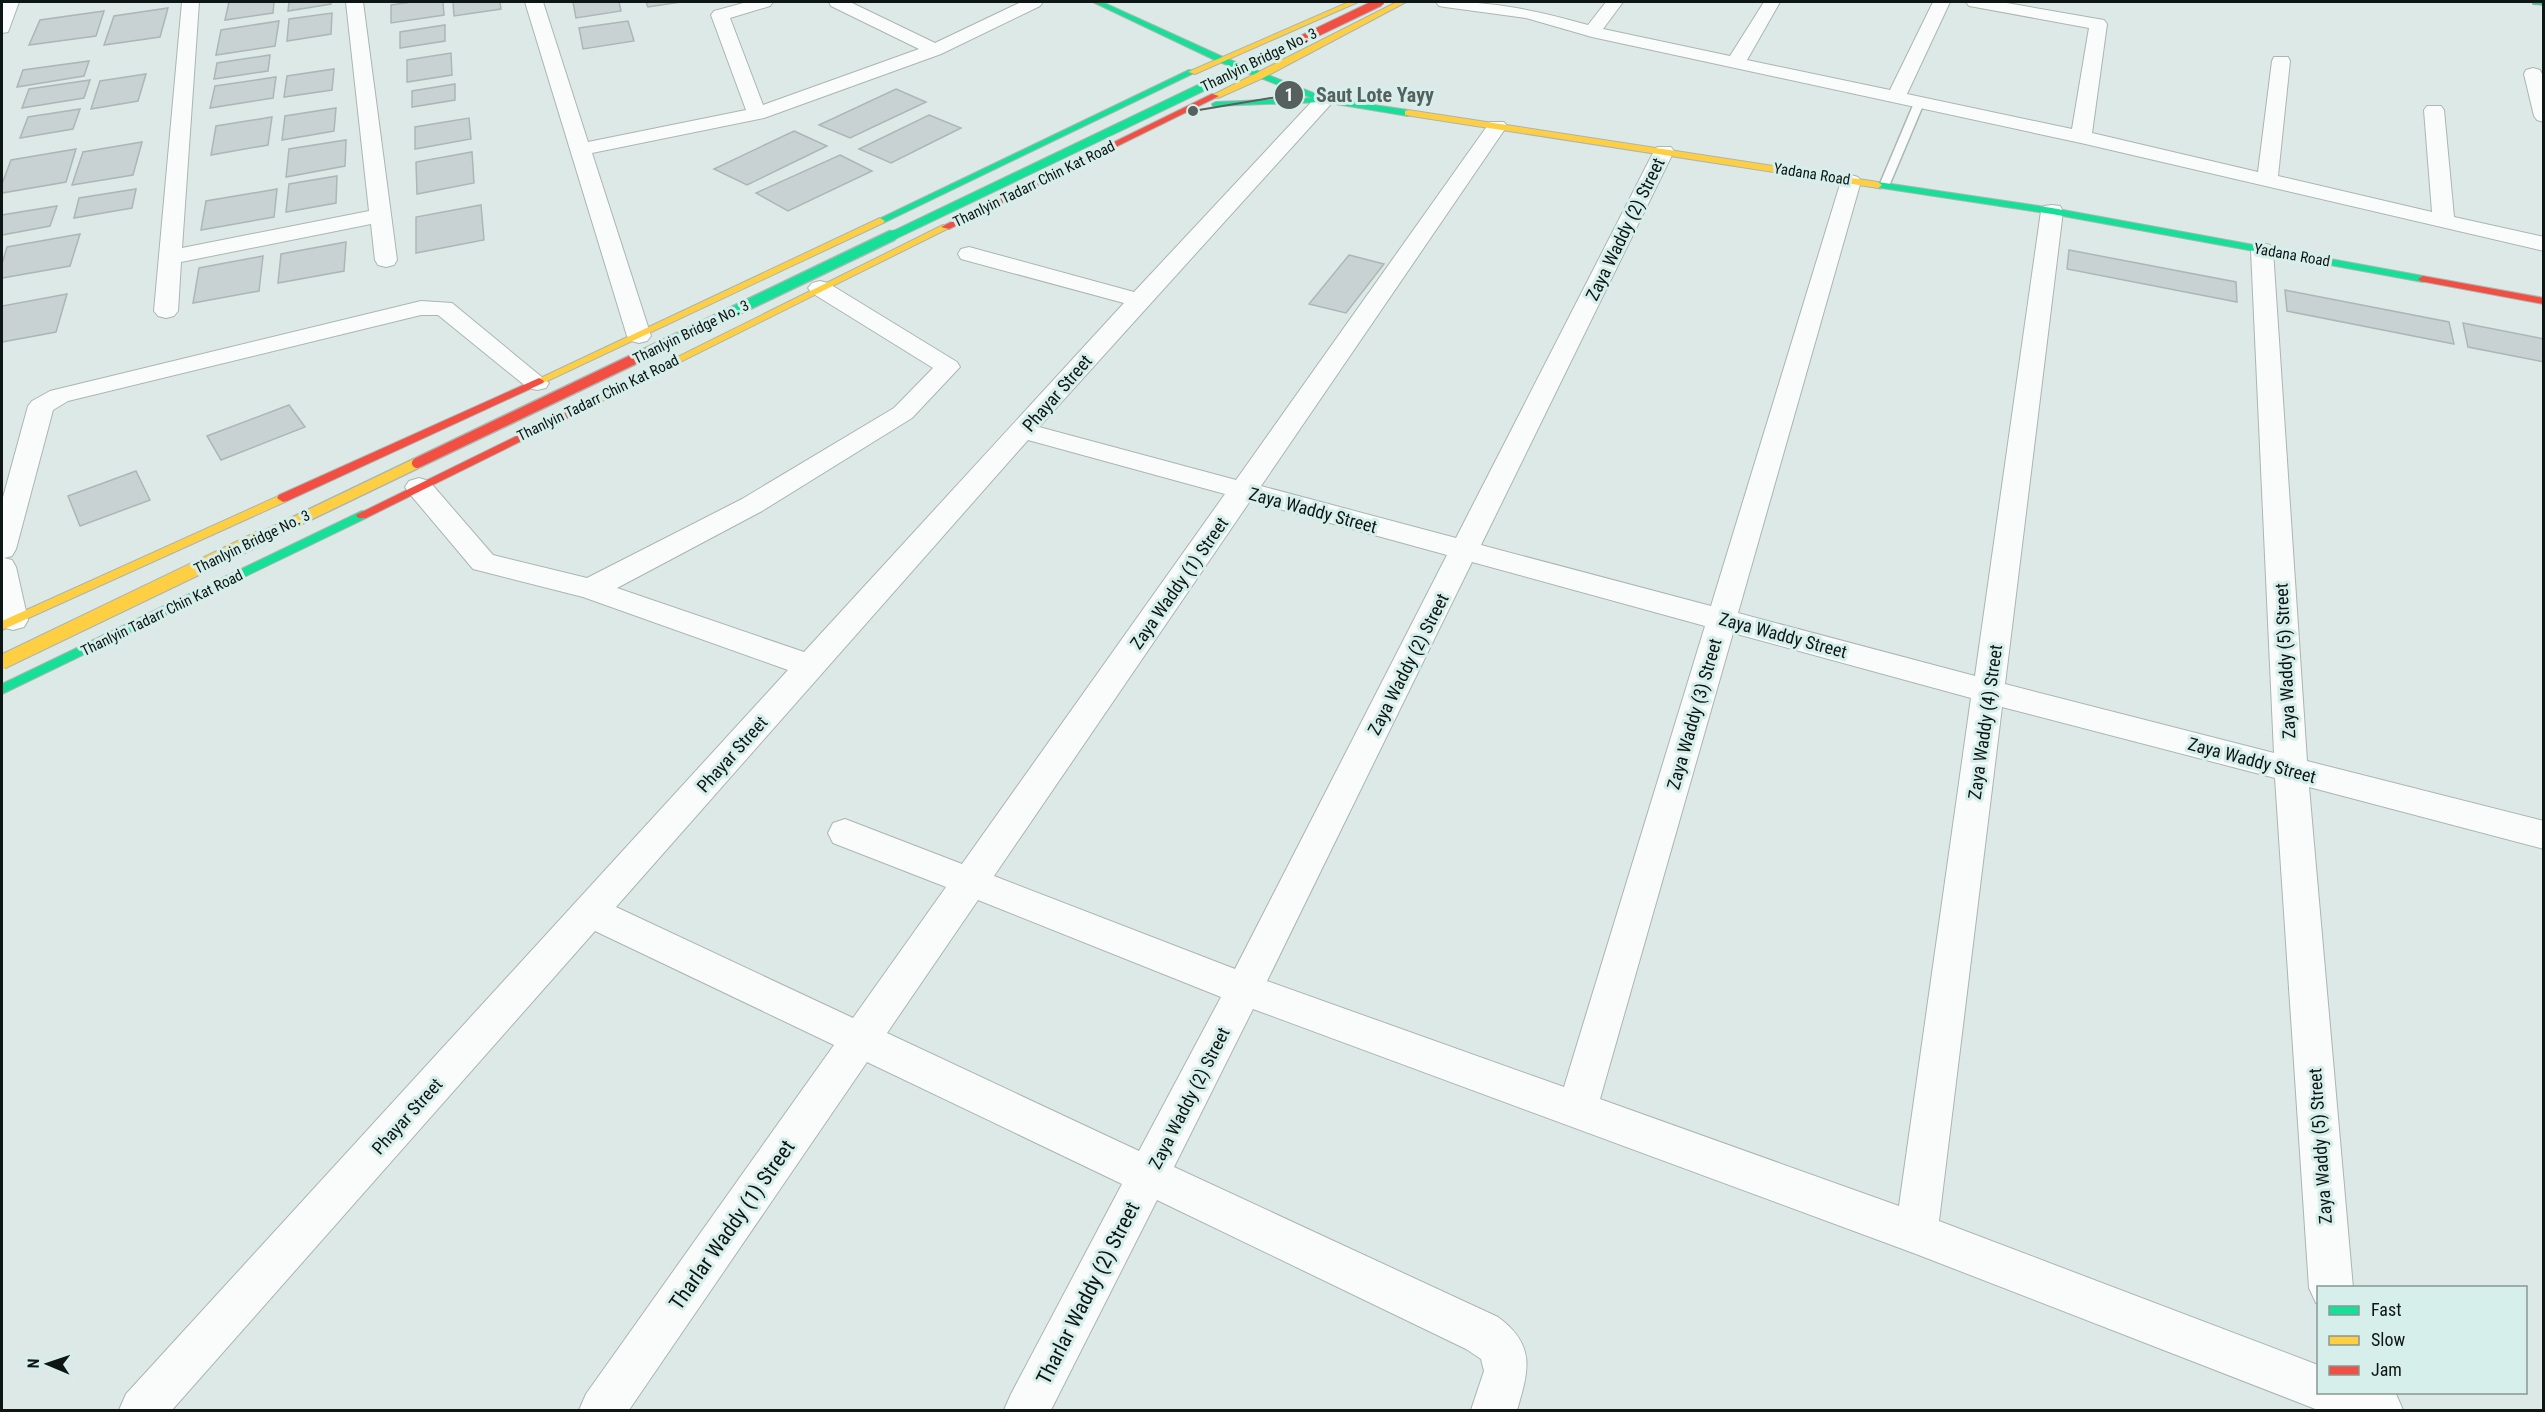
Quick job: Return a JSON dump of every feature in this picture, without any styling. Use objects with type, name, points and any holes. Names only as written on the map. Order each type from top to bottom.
[{"type":"main road","name":"Yadana Road","points":[[1097,2],[1260,76],[1323,100],[2052,211],[2544,301]]},
{"type":"main road","name":"Thanlyin Tadarr Chin Kat Road","points":[[7,623],[639,336],[1221,59],[1354,2]]},
{"type":"main road","name":"Thanlyin Bridge No. 3","points":[[2,662],[1380,2]]},
{"type":"main road","name":"Thanlyin Tadarr Chin Kat Road","points":[[2,689],[419,487],[1188,108],[1260,76],[1402,2]]},
{"type":"main road","points":[[1188,108],[1230,101],[1323,100]]},
{"type":"main road","points":[[856,231],[895,252]]},
{"type":"street","points":[[2,28],[10,2]]},
{"type":"street","points":[[166,311],[190,2]]},
{"type":"street","points":[[355,2],[386,260]]},
{"type":"street","points":[[534,2],[639,336]]},
{"type":"street","points":[[757,114],[720,15],[764,2]]},
{"type":"street","points":[[837,2],[935,50]]},
{"type":"street","points":[[582,149],[757,114],[935,50],[1034,2]]},
{"type":"street","points":[[1445,2],[1528,13],[1592,32],[2081,137],[2544,244]]},
{"type":"street","points":[[1592,32],[1615,2]]},
{"type":"street","points":[[1735,64],[1772,2]]},
{"type":"street","points":[[1896,98],[1942,2]]},
{"type":"street","points":[[1975,2],[2098,24],[2081,137]]},
{"type":"street","points":[[2267,179],[2281,61]]},
{"type":"street","points":[[2533,74],[2544,116]]},
{"type":"street","name":"Phayar Street","points":[[142,1410],[1139,300],[1323,100]]},
{"type":"street","points":[[2434,110],[2443,220]]},
{"type":"street","name":"Zaya Waddy (1) Street","points":[[861,1039],[1497,126]]},
{"type":"street","name":"Zaya Waddy (2) Street","points":[[1149,1176],[1664,151]]},
{"type":"street","name":"Zaya Waddy (3) Street","points":[[1577,1110],[1851,181]]},
{"type":"street","name":"Zaya Waddy (4) Street","points":[[1916,1233],[1990,692],[2052,211]]},
{"type":"street","points":[[170,257],[381,214]]},
{"type":"street","name":"Zaya Waddy (5) Street","points":[[2262,249],[2291,770],[2331,1286]]},
{"type":"street","points":[[969,254],[1139,300]]},
{"type":"street","points":[[590,589],[752,505],[903,413],[948,367],[820,288]]},
{"type":"street","points":[[2,549],[41,406],[59,396],[421,308],[444,308],[537,383]]},
{"type":"street","name":"Zaya Waddy Street","points":[[1023,431],[1242,492],[1990,692],[2544,836]]},
{"type":"street","points":[[419,487],[483,562],[590,589],[810,666]]},
{"type":"street","points":[[2,567],[7,623]]},
{"type":"street","points":[[845,833],[1244,989],[1916,1233],[2317,1386]]},
{"type":"street","points":[[590,912],[1482,1333],[1500,1347],[1500,1391]]},
{"type":"street","name":"Tharlar Waddy (1) Street","points":[[602,1410],[861,1039]]},
{"type":"street","name":"Tharlar Waddy (2) Street","points":[[1027,1410],[1149,1176]]},
{"type":"street","points":[[2338,1394],[2380,1410]]},
{"type":"lane","points":[[1884,186],[1919,103]]},
{"type":"lane","points":[[208,532],[245,572]]},
{"type":"building","points":[[229,2],[274,2],[273,13],[225,20]]},
{"type":"building","points":[[289,2],[331,2],[331,4],[288,11]]},
{"type":"building","points":[[443,2],[444,15],[391,23],[391,5]]},
{"type":"building","points":[[453,2],[500,2],[501,9],[454,16]]},
{"type":"building","points":[[573,2],[619,2],[621,11],[576,18]]},
{"type":"building","points":[[646,2],[681,2],[648,7]]},
{"type":"building","points":[[168,8],[160,37],[104,45],[114,16]]},
{"type":"building","points":[[104,11],[96,36],[29,45],[40,20]]},
{"type":"building","points":[[332,13],[331,34],[287,41],[289,19]]},
{"type":"building","points":[[279,21],[275,46],[216,55],[221,30]]},
{"type":"building","points":[[628,21],[634,41],[583,49],[579,28]]},
{"type":"building","points":[[445,25],[445,41],[400,48],[400,32]]},
{"type":"building","points":[[451,53],[452,75],[407,82],[407,60]]},
{"type":"building","points":[[270,55],[268,71],[214,79],[217,63]]},
{"type":"building","points":[[89,61],[84,76],[17,87],[23,70]]},
{"type":"building","points":[[334,69],[332,90],[284,97],[287,76]]},
{"type":"building","points":[[146,74],[138,101],[91,109],[100,81]]},
{"type":"building","points":[[276,77],[273,98],[210,108],[215,86]]},
{"type":"building","points":[[90,80],[84,98],[22,108],[29,89]]},
{"type":"building","points":[[455,84],[455,100],[412,107],[412,91]]},
{"type":"building","points":[[896,89],[926,102],[850,138],[819,125]]},
{"type":"building","points":[[336,108],[334,131],[282,140],[285,116]]},
{"type":"building","points":[[80,109],[73,129],[20,138],[28,117]]},
{"type":"building","points":[[929,115],[961,128],[891,163],[859,149]]},
{"type":"building","points":[[272,117],[268,145],[211,155],[216,126]]},
{"type":"building","points":[[469,118],[471,139],[415,149],[415,127]]},
{"type":"building","points":[[794,131],[827,146],[747,185],[714,169]]},
{"type":"building","points":[[346,140],[345,166],[286,177],[289,149]]},
{"type":"building","points":[[142,142],[133,175],[72,185],[83,152]]},
{"type":"building","points":[[76,149],[66,182],[2,193],[2,184],[11,160]]},
{"type":"building","points":[[472,152],[474,183],[417,194],[416,162]]},
{"type":"building","points":[[840,155],[872,171],[788,211],[756,193]]},
{"type":"building","points":[[337,176],[336,203],[286,212],[289,184]]},
{"type":"building","points":[[136,189],[132,208],[74,218],[79,198]]},
{"type":"building","points":[[277,189],[274,217],[201,230],[206,201]]},
{"type":"building","points":[[481,205],[484,240],[416,253],[416,217]]},
{"type":"building","points":[[57,206],[50,226],[2,235],[2,215]]},
{"type":"building","points":[[80,234],[70,266],[2,278],[2,264],[7,247]]},
{"type":"building","points":[[346,242],[344,271],[278,283],[281,254]]},
{"type":"building","points":[[2069,250],[2236,282],[2237,302],[2067,269]]},
{"type":"building","points":[[1349,255],[1384,264],[1346,313],[1309,304]]},
{"type":"building","points":[[263,256],[259,291],[193,303],[199,268]]},
{"type":"building","points":[[2285,290],[2449,322],[2454,344],[2287,311]]},
{"type":"building","points":[[67,294],[56,332],[2,342],[2,306]]},
{"type":"building","points":[[2463,323],[2544,339],[2544,362],[2468,347]]},
{"type":"building","points":[[289,405],[305,427],[221,460],[207,436]]},
{"type":"building","points":[[136,471],[150,500],[80,526],[68,496]]},
{"type":"traffic: fast","points":[[1097,2],[1220,59],[1324,100],[1408,113]]},
{"type":"traffic: fast","points":[[2536,2],[2544,3]]},
{"type":"traffic: fast","points":[[880,221],[1192,72]]},
{"type":"traffic: fast","points":[[670,342],[1209,84]]},
{"type":"traffic: fast","points":[[1216,104],[1324,100]]},
{"type":"traffic: fast","points":[[1878,185],[2052,211],[2423,279]]},
{"type":"traffic: fast","points":[[2,689],[362,515]]},
{"type":"traffic: slow","points":[[1192,72],[1354,2]]},
{"type":"traffic: slow","points":[[1215,96],[1260,76],[1402,2]]},
{"type":"traffic: slow","points":[[1408,113],[1878,185]]},
{"type":"traffic: slow","points":[[539,381],[880,221]]},
{"type":"traffic: slow","points":[[592,402],[946,227]]},
{"type":"traffic: slow","points":[[2,662],[417,463]]},
{"type":"traffic: slow","points":[[2,626],[283,498]]},
{"type":"traffic: jam","points":[[1209,84],[1380,2]]},
{"type":"traffic: jam","points":[[946,227],[1215,96]]},
{"type":"traffic: jam","points":[[2423,279],[2544,301]]},
{"type":"traffic: jam","points":[[417,463],[670,342]]},
{"type":"traffic: jam","points":[[283,498],[539,381]]},
{"type":"traffic: jam","points":[[362,515],[592,402]]},
{"type":"place","name":"Saut Lote Yayy","points":[[1193,111]]}]
